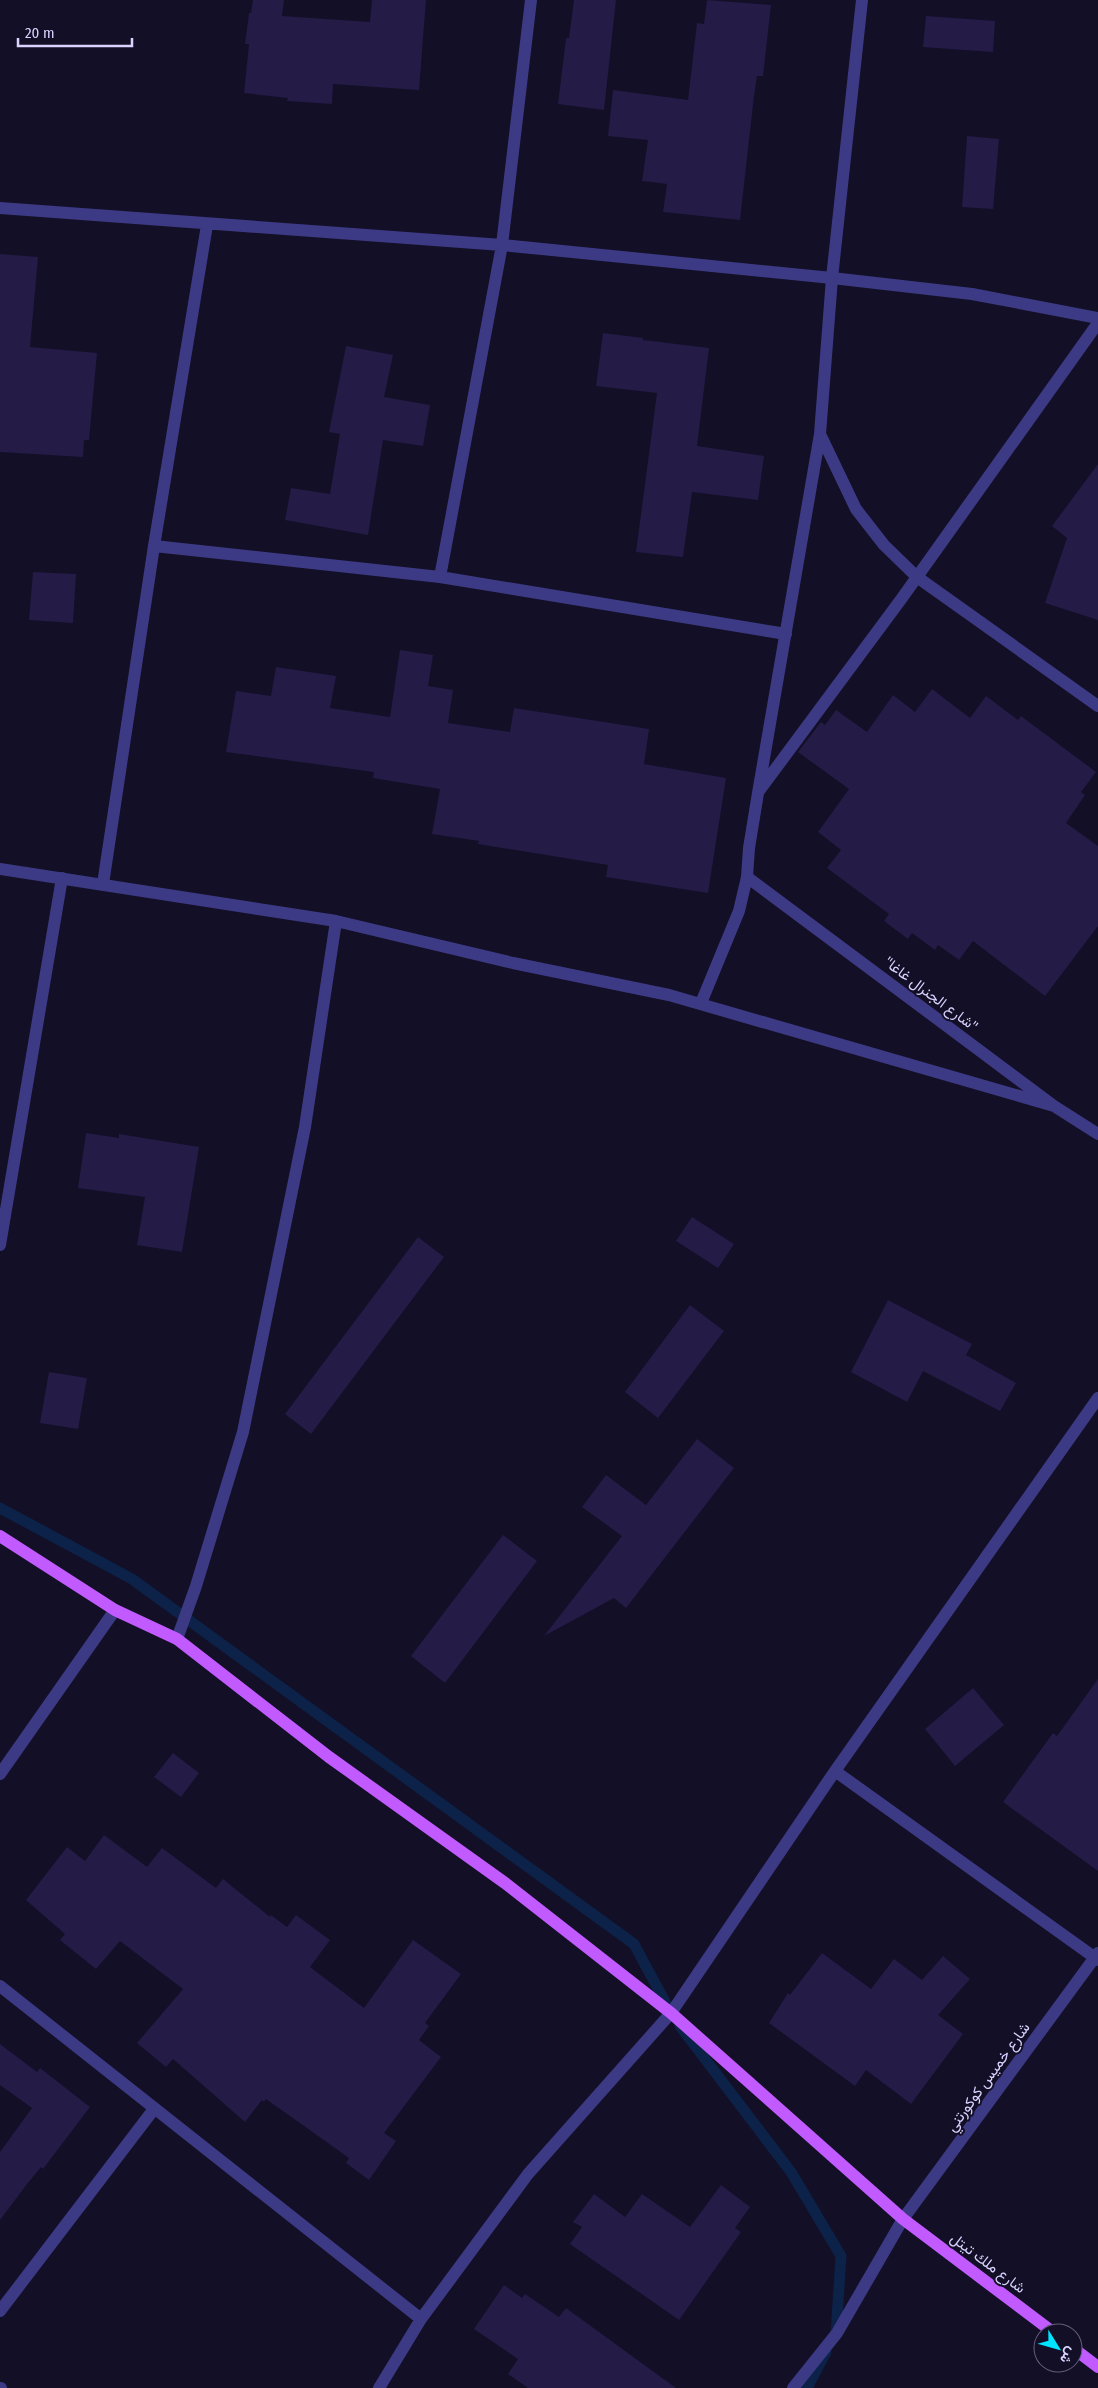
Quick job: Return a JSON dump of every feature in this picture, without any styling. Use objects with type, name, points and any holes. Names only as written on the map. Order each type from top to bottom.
[{"type":"main road","name":"شارع ملك تيتل","points":[[0,1536],[114,1610],[177,1640],[329,1757],[505,1883],[671,2013],[903,2219],[1041,2323]]},
{"type":"main road","points":[[1083,2355],[1098,2366]]},
{"type":"street","points":[[440,577],[502,245],[531,0]]},
{"type":"street","points":[[701,1003],[739,911],[747,877],[749,848],[758,793],[820,434],[832,278],[862,0]]},
{"type":"street","points":[[0,208],[502,245],[832,278],[972,294],[1098,318]]},
{"type":"street","points":[[104,884],[154,546],[207,224]]},
{"type":"street","points":[[758,793],[917,577],[1098,323]]},
{"type":"street","points":[[820,434],[856,509],[884,545],[917,577],[1098,706]]},
{"type":"street","points":[[154,546],[440,577],[786,634]]},
{"type":"street","points":[[0,869],[336,921],[513,963],[669,994],[1054,1106]]},
{"type":"street","name":"\"شارع الجنرال غاغا\"","points":[[747,877],[1054,1106],[1098,1134]]},
{"type":"street","points":[[0,1244],[62,878]]},
{"type":"street","points":[[177,1640],[196,1586],[243,1432],[305,1127],[336,921]]},
{"type":"street","points":[[379,2388],[421,2319],[528,2174],[671,2013],[835,1771],[1098,1398]]},
{"type":"street","points":[[0,1774],[114,1610]]},
{"type":"street","points":[[835,1771],[1097,1957]]},
{"type":"street","name":"شارع خميس كوكورتني","points":[[792,2388],[837,2333],[903,2219],[1097,1957]]},
{"type":"street","points":[[0,1986],[421,2319]]},
{"type":"street","points":[[0,2311],[154,2109]]},
{"type":"building","points":[[253,0],[284,0],[282,16],[370,22],[372,0],[426,0],[419,90],[333,84],[332,104],[287,101],[288,98],[244,93],[249,44],[245,44],[249,13],[251,13]]},
{"type":"building","points":[[574,0],[616,0],[604,110],[558,104],[566,38],[569,38]]},
{"type":"building","points":[[707,0],[771,5],[763,76],[757,76],[754,96],[740,220],[663,212],[667,184],[642,181],[648,140],[608,136],[613,90],[688,100],[697,23],[704,24]]},
{"type":"building","points":[[926,16],[995,21],[993,52],[923,47]]},
{"type":"building","points":[[967,136],[999,139],[993,209],[962,207]]},
{"type":"building","points":[[0,254],[38,257],[30,347],[97,353],[89,440],[84,440],[83,457],[0,452]]},
{"type":"building","points":[[603,333],[709,348],[697,446],[764,456],[758,500],[692,492],[683,557],[636,552],[657,393],[596,386]]},
{"type":"building","points":[[346,346],[393,355],[384,397],[430,405],[423,446],[383,440],[368,535],[285,520],[291,488],[330,494],[340,434],[329,432]]},
{"type":"building","points":[[1098,464],[1098,620],[1045,603],[1067,538],[1052,526]]},
{"type":"building","points":[[33,572],[76,574],[73,623],[29,620]]},
{"type":"building","points":[[400,650],[433,655],[428,686],[453,690],[448,723],[510,732],[514,708],[649,729],[644,764],[726,778],[708,893],[606,877],[608,865],[478,844],[479,841],[432,834],[440,789],[373,778],[374,772],[226,752],[236,691],[271,696],[276,667],[336,676],[330,708],[390,717]]},
{"type":"building","points":[[932,689],[970,718],[986,696],[1018,720],[1021,716],[1096,772],[1081,792],[1085,795],[1066,823],[1098,846],[1098,926],[1045,996],[973,941],[959,960],[938,945],[935,950],[912,933],[908,939],[884,921],[889,914],[827,868],[841,850],[818,832],[849,789],[798,752],[821,722],[825,725],[836,710],[867,732],[893,695],[915,712]]},
{"type":"building","points":[[86,1133],[119,1138],[119,1134],[199,1147],[182,1252],[137,1245],[145,1197],[78,1188]]},
{"type":"building","points":[[692,1217],[734,1244],[718,1268],[676,1241]]},
{"type":"building","points":[[418,1237],[444,1257],[311,1434],[285,1414]]},
{"type":"building","points":[[888,1300],[972,1344],[966,1355],[1016,1383],[1000,1411],[923,1371],[907,1402],[851,1372]]},
{"type":"building","points":[[690,1305],[724,1331],[658,1418],[625,1392]]},
{"type":"building","points":[[49,1372],[87,1378],[78,1429],[40,1423]]},
{"type":"building","points":[[697,1439],[734,1468],[626,1608],[614,1598],[544,1636],[622,1536],[582,1507],[606,1475],[646,1505]]},
{"type":"building","points":[[503,1535],[537,1561],[445,1683],[411,1656]]},
{"type":"building","points":[[1098,1679],[1098,1871],[1003,1802],[1053,1733],[1057,1736]]},
{"type":"building","points":[[973,1688],[1004,1725],[955,1766],[925,1729]]},
{"type":"building","points":[[173,1753],[199,1773],[181,1797],[154,1777]]},
{"type":"building","points":[[104,1835],[147,1867],[162,1848],[216,1888],[223,1879],[270,1917],[271,1915],[287,1927],[296,1915],[330,1940],[310,1967],[364,2008],[413,1940],[461,1974],[425,2023],[429,2026],[419,2040],[441,2057],[384,2133],[396,2141],[369,2180],[346,2163],[349,2158],[266,2099],[264,2102],[262,2100],[245,2122],[173,2059],[166,2067],[137,2043],[183,1989],[120,1941],[96,1969],[60,1940],[65,1934],[26,1900],[67,1847],[85,1861]]},
{"type":"building","points":[[822,1953],[871,1989],[894,1959],[922,1980],[943,1956],[970,1979],[938,2015],[963,2034],[911,2104],[866,2070],[855,2086],[769,2023],[788,1993],[790,1995]]},
{"type":"building","points":[[0,2044],[37,2072],[40,2068],[90,2107],[43,2169],[41,2167],[0,2220],[0,2152],[32,2108],[0,2085]]},
{"type":"building","points":[[721,2185],[750,2207],[735,2228],[741,2232],[679,2320],[570,2244],[582,2227],[573,2222],[594,2194],[625,2217],[642,2194],[690,2227]]},
{"type":"building","points":[[504,2285],[522,2298],[525,2294],[559,2317],[566,2308],[676,2388],[528,2388],[508,2374],[518,2359],[474,2329]]},
{"type":"waterway","points":[[0,1508],[132,1579],[634,1944],[671,2013]]},
{"type":"waterway","points":[[680,2026],[791,2172],[841,2256],[836,2334]]},
{"type":"waterway","points":[[807,2388],[826,2352]]}]
